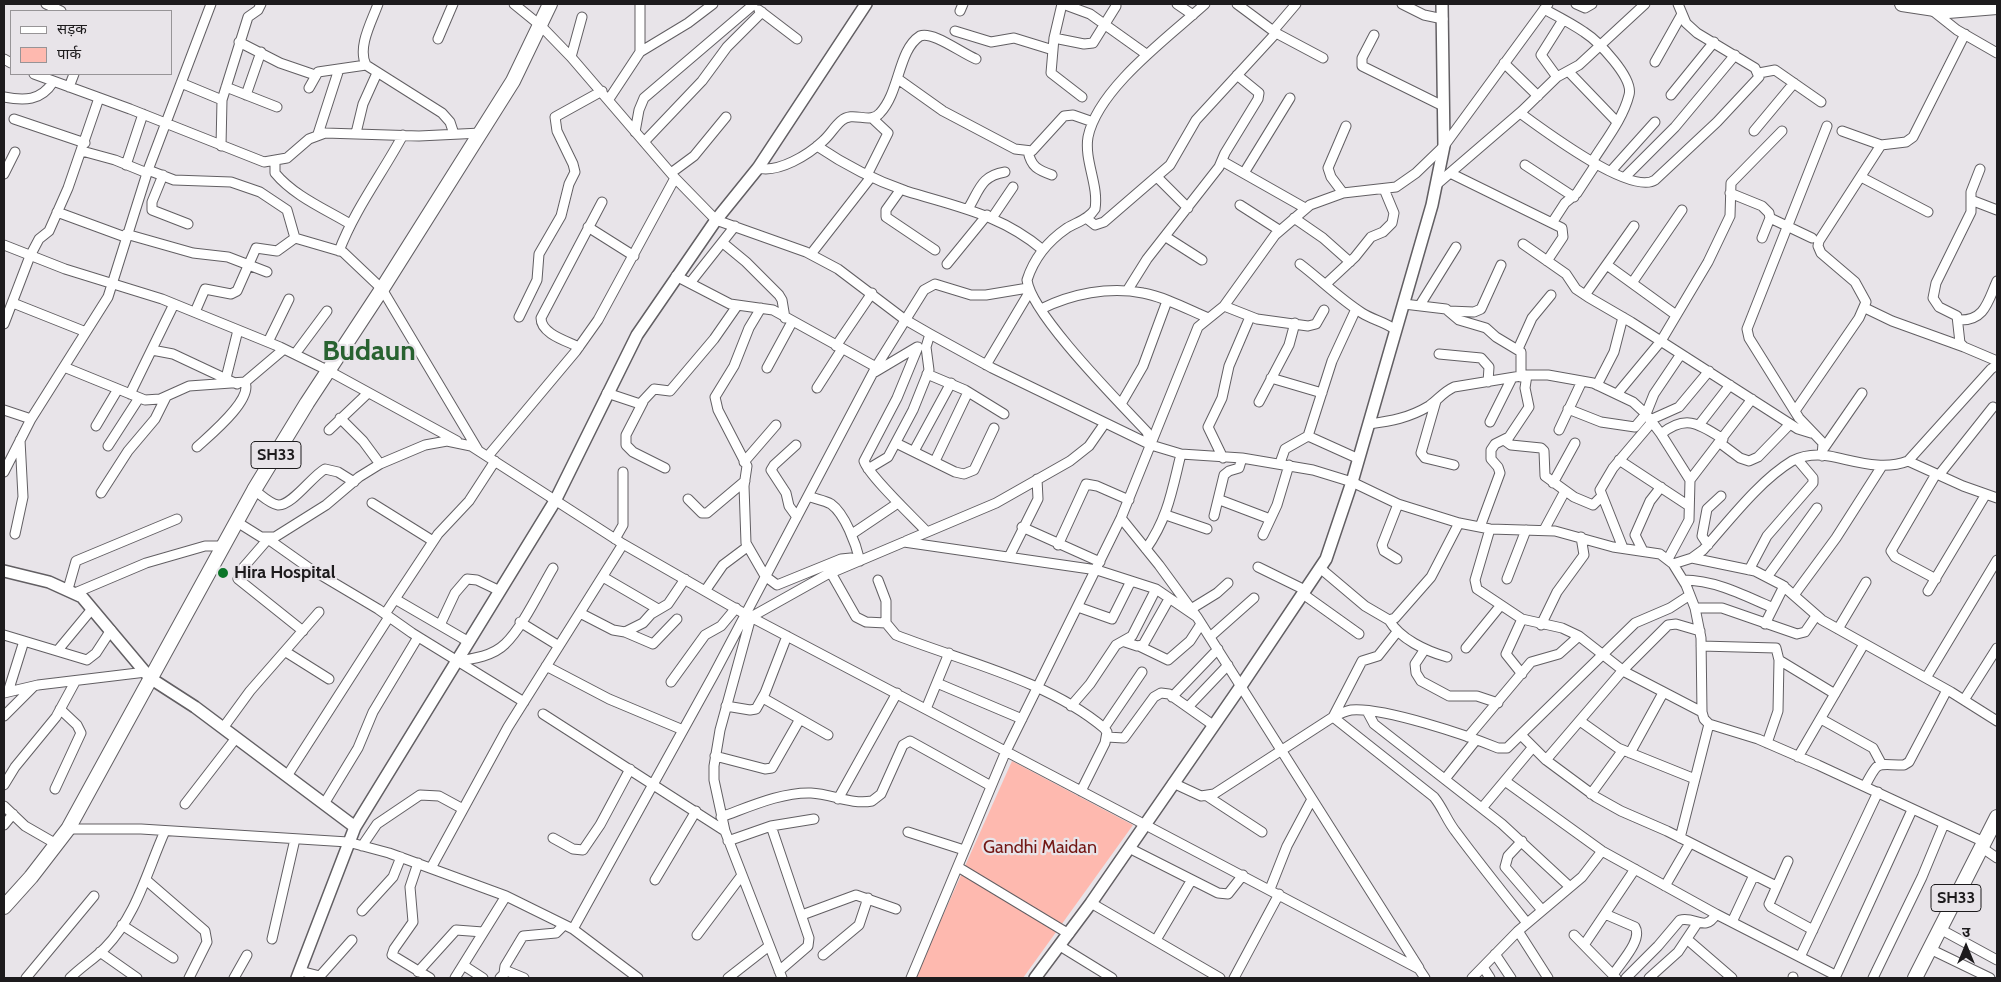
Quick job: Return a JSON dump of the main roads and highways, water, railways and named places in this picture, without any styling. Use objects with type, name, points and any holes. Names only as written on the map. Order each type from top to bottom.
[{"type":"main road","name":"SH33","points":[[4,907],[58,845],[68,829],[148,675],[224,546],[254,490],[307,403],[382,289],[513,81],[550,4]]},
{"type":"main road","points":[[1902,4],[1932,10],[1997,7]]},
{"type":"main road","name":"SH33","points":[[1915,978],[1997,817]]},
{"type":"place","name":"Hira Hospital","points":[[223,573]]},
{"type":"district","name":"Budaun","points":[[369,352]]},
{"type":"park label","name":"Gandhi Maidan","points":[[1040,848]]}]
